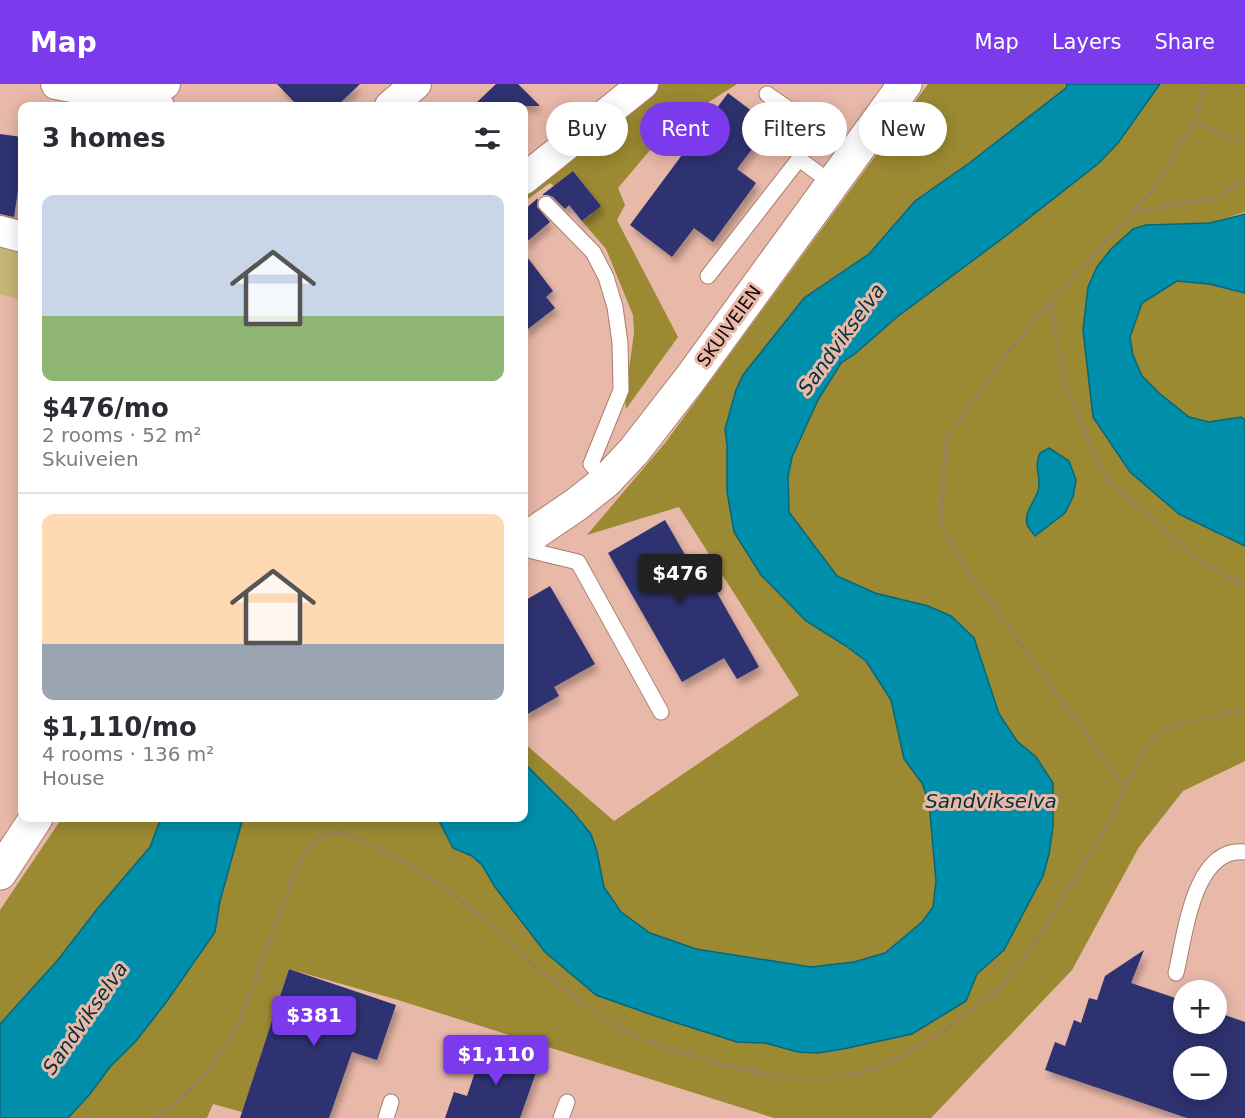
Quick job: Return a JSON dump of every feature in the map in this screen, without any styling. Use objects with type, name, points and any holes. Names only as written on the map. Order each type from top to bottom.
[{"type":"main road","name":"SKUIVEIEN","points":[[528,537],[568,511],[606,481],[634,451],[664,414],[906,84]]},
{"type":"main road","points":[[0,873],[33,822]]},
{"type":"street","points":[[56,84],[144,102]]},
{"type":"street","points":[[128,98],[165,84]]},
{"type":"street","points":[[395,102],[416,84]]},
{"type":"street","points":[[528,176],[643,84]]},
{"type":"street","points":[[0,231],[18,236]]},
{"type":"lane","points":[[708,276],[799,159],[806,128],[800,117],[767,94]]},
{"type":"lane","points":[[799,159],[833,184]]},
{"type":"lane","points":[[546,204],[593,252],[606,277],[615,307],[620,343],[621,390],[591,464],[606,481]]},
{"type":"lane","points":[[528,550],[578,562],[661,712]]},
{"type":"lane","points":[[1176,973],[1196,893],[1207,870],[1218,858],[1240,851],[1245,852]]},
{"type":"lane","points":[[386,1118],[391,1102]]},
{"type":"lane","points":[[561,1118],[567,1102]]},
{"type":"path","points":[[1125,788],[970,574],[940,525],[946,439],[1010,350],[1049,303],[1148,196],[1195,122],[1205,84]]},
{"type":"path","points":[[1195,122],[1245,144]]},
{"type":"path","points":[[1134,212],[1221,196],[1245,178]]},
{"type":"path","points":[[1049,303],[1067,391],[1106,479],[1200,561],[1245,585]]},
{"type":"path","points":[[157,1118],[190,1092],[209,1071],[238,1026],[294,873],[304,854],[314,842],[328,834],[347,834],[368,842],[425,875],[463,901],[489,922],[524,956],[604,1019],[627,1032],[657,1044],[717,1062],[788,1077],[818,1079],[864,1073],[903,1057],[984,1001],[1008,978],[1038,938],[1111,819],[1134,770],[1151,743],[1162,732],[1175,726],[1245,708]]},
{"type":"shaded area","points":[[652,84],[737,84],[709,102],[640,102],[640,156],[645,156],[618,188],[625,205],[617,220],[678,337],[626,409],[625,397],[634,333],[633,315],[606,249],[582,221],[592,214],[587,208],[596,200],[573,171],[554,186],[550,183],[528,199],[528,184],[563,156],[628,156],[628,103]]},
{"type":"shaded area","points":[[928,84],[1067,84],[1066,88],[968,164],[915,201],[869,254],[804,298],[725,429],[734,532],[761,575],[806,621],[866,661],[891,700],[904,759],[922,783],[929,803],[936,881],[933,907],[922,922],[885,953],[854,962],[811,967],[696,949],[650,933],[621,912],[604,887],[591,834],[573,812],[528,767],[528,746],[614,821],[799,695],[679,507],[587,535],[665,443],[875,156],[947,156],[947,102],[915,102]]},
{"type":"shaded area","points":[[1160,84],[1245,84],[1245,212],[1210,223],[1146,225],[1097,267],[1179,514],[1245,546],[1245,761],[1183,791],[1139,847],[1072,970],[931,1118],[774,1118],[398,1000],[289,969],[242,1112],[213,1104],[207,1118],[68,1118],[110,1067],[136,1041],[214,932],[220,901],[242,822],[440,822],[453,847],[472,856],[482,865],[495,887],[737,1042],[766,1043],[798,1052],[818,1053],[843,1049],[912,1034],[966,1001],[977,974],[1004,950],[1043,876],[1053,827],[1036,757],[1017,741],[999,714],[974,638],[951,616],[928,606],[875,593],[837,576],[789,512],[788,477],[792,457],[818,400],[841,363],[1118,143]]},
{"type":"shaded area","points":[[0,239],[18,249],[18,299],[0,294]]},
{"type":"shaded area","points":[[1177,281],[1209,284],[1245,293],[1245,420],[1241,417],[1209,422],[1189,417],[1142,376],[1133,355],[1130,337],[1142,303]]},
{"type":"shaded area","points":[[59,822],[159,822],[150,847],[57,961],[0,1024],[0,910]]},
{"type":"water","name":"Sandvikselva","points":[[1067,84],[1160,84],[1118,143],[1099,163],[897,317],[841,363],[818,400],[792,457],[788,477],[789,512],[837,576],[875,593],[928,606],[951,616],[974,638],[999,714],[1017,741],[1036,757],[1053,783],[1053,827],[1043,876],[1004,950],[977,974],[966,1001],[912,1034],[818,1053],[798,1052],[765,1043],[737,1042],[596,995],[545,952],[495,887],[482,865],[472,856],[453,848],[440,822],[528,822],[528,767],[573,812],[591,834],[604,887],[621,912],[650,933],[696,949],[811,967],[854,962],[885,953],[922,922],[933,907],[936,881],[929,803],[922,783],[904,759],[891,700],[866,661],[806,621],[761,575],[734,532],[727,492],[725,429],[736,390],[743,375],[804,298],[869,254],[915,201],[968,164],[1066,88]]},
{"type":"water","points":[[1245,214],[1245,293],[1209,284],[1177,281],[1142,303],[1130,337],[1133,355],[1142,376],[1189,417],[1209,422],[1241,417],[1245,420],[1245,546],[1179,514],[1130,472],[1093,417],[1083,330],[1088,287],[1097,267],[1111,249],[1133,229],[1146,225],[1210,223]]},
{"type":"water","points":[[1049,448],[1069,461],[1076,480],[1073,497],[1065,513],[1035,536],[1026,520],[1038,491],[1038,459],[1040,453]]},
{"type":"water","name":"Sandvikselva","points":[[159,822],[242,822],[220,901],[215,932],[136,1041],[110,1067],[68,1118],[0,1118],[0,1024],[57,961],[150,847]]},
{"type":"building","points":[[277,84],[360,84],[341,102],[294,102]]},
{"type":"building","points":[[496,84],[518,84],[540,106],[528,106],[528,102],[477,102]]},
{"type":"building","points":[[728,93],[742,104],[742,156],[747,156],[737,169],[756,183],[713,242],[694,228],[672,257],[630,225],[681,156],[730,156],[730,102],[721,102]]},
{"type":"building","points":[[0,134],[18,136],[18,190],[14,217],[0,214]]},
{"type":"building","points":[[573,171],[601,206],[582,221],[569,205],[565,209],[553,197],[542,195]]},
{"type":"building","points":[[538,198],[537,207],[550,222],[528,241],[528,207]]},
{"type":"building","points":[[528,258],[553,291],[546,297],[555,308],[528,329]]},
{"type":"building","points":[[665,520],[704,588],[712,584],[759,667],[737,679],[724,658],[682,682],[608,553]]},
{"type":"building","points":[[550,586],[595,664],[554,687],[559,696],[528,714],[528,599]]},
{"type":"building","points":[[1144,950],[1131,983],[1173,997],[1173,1034],[1227,1034],[1227,1016],[1245,1022],[1245,1118],[1187,1118],[1045,1070],[1055,1042],[1065,1046],[1074,1020],[1081,1023],[1089,998],[1097,1000],[1105,976]]},
{"type":"building","points":[[289,969],[396,1005],[377,1060],[352,1052],[329,1118],[240,1118]]},
{"type":"building","points":[[485,1042],[540,1061],[520,1118],[445,1118],[454,1092],[467,1096]]}]
